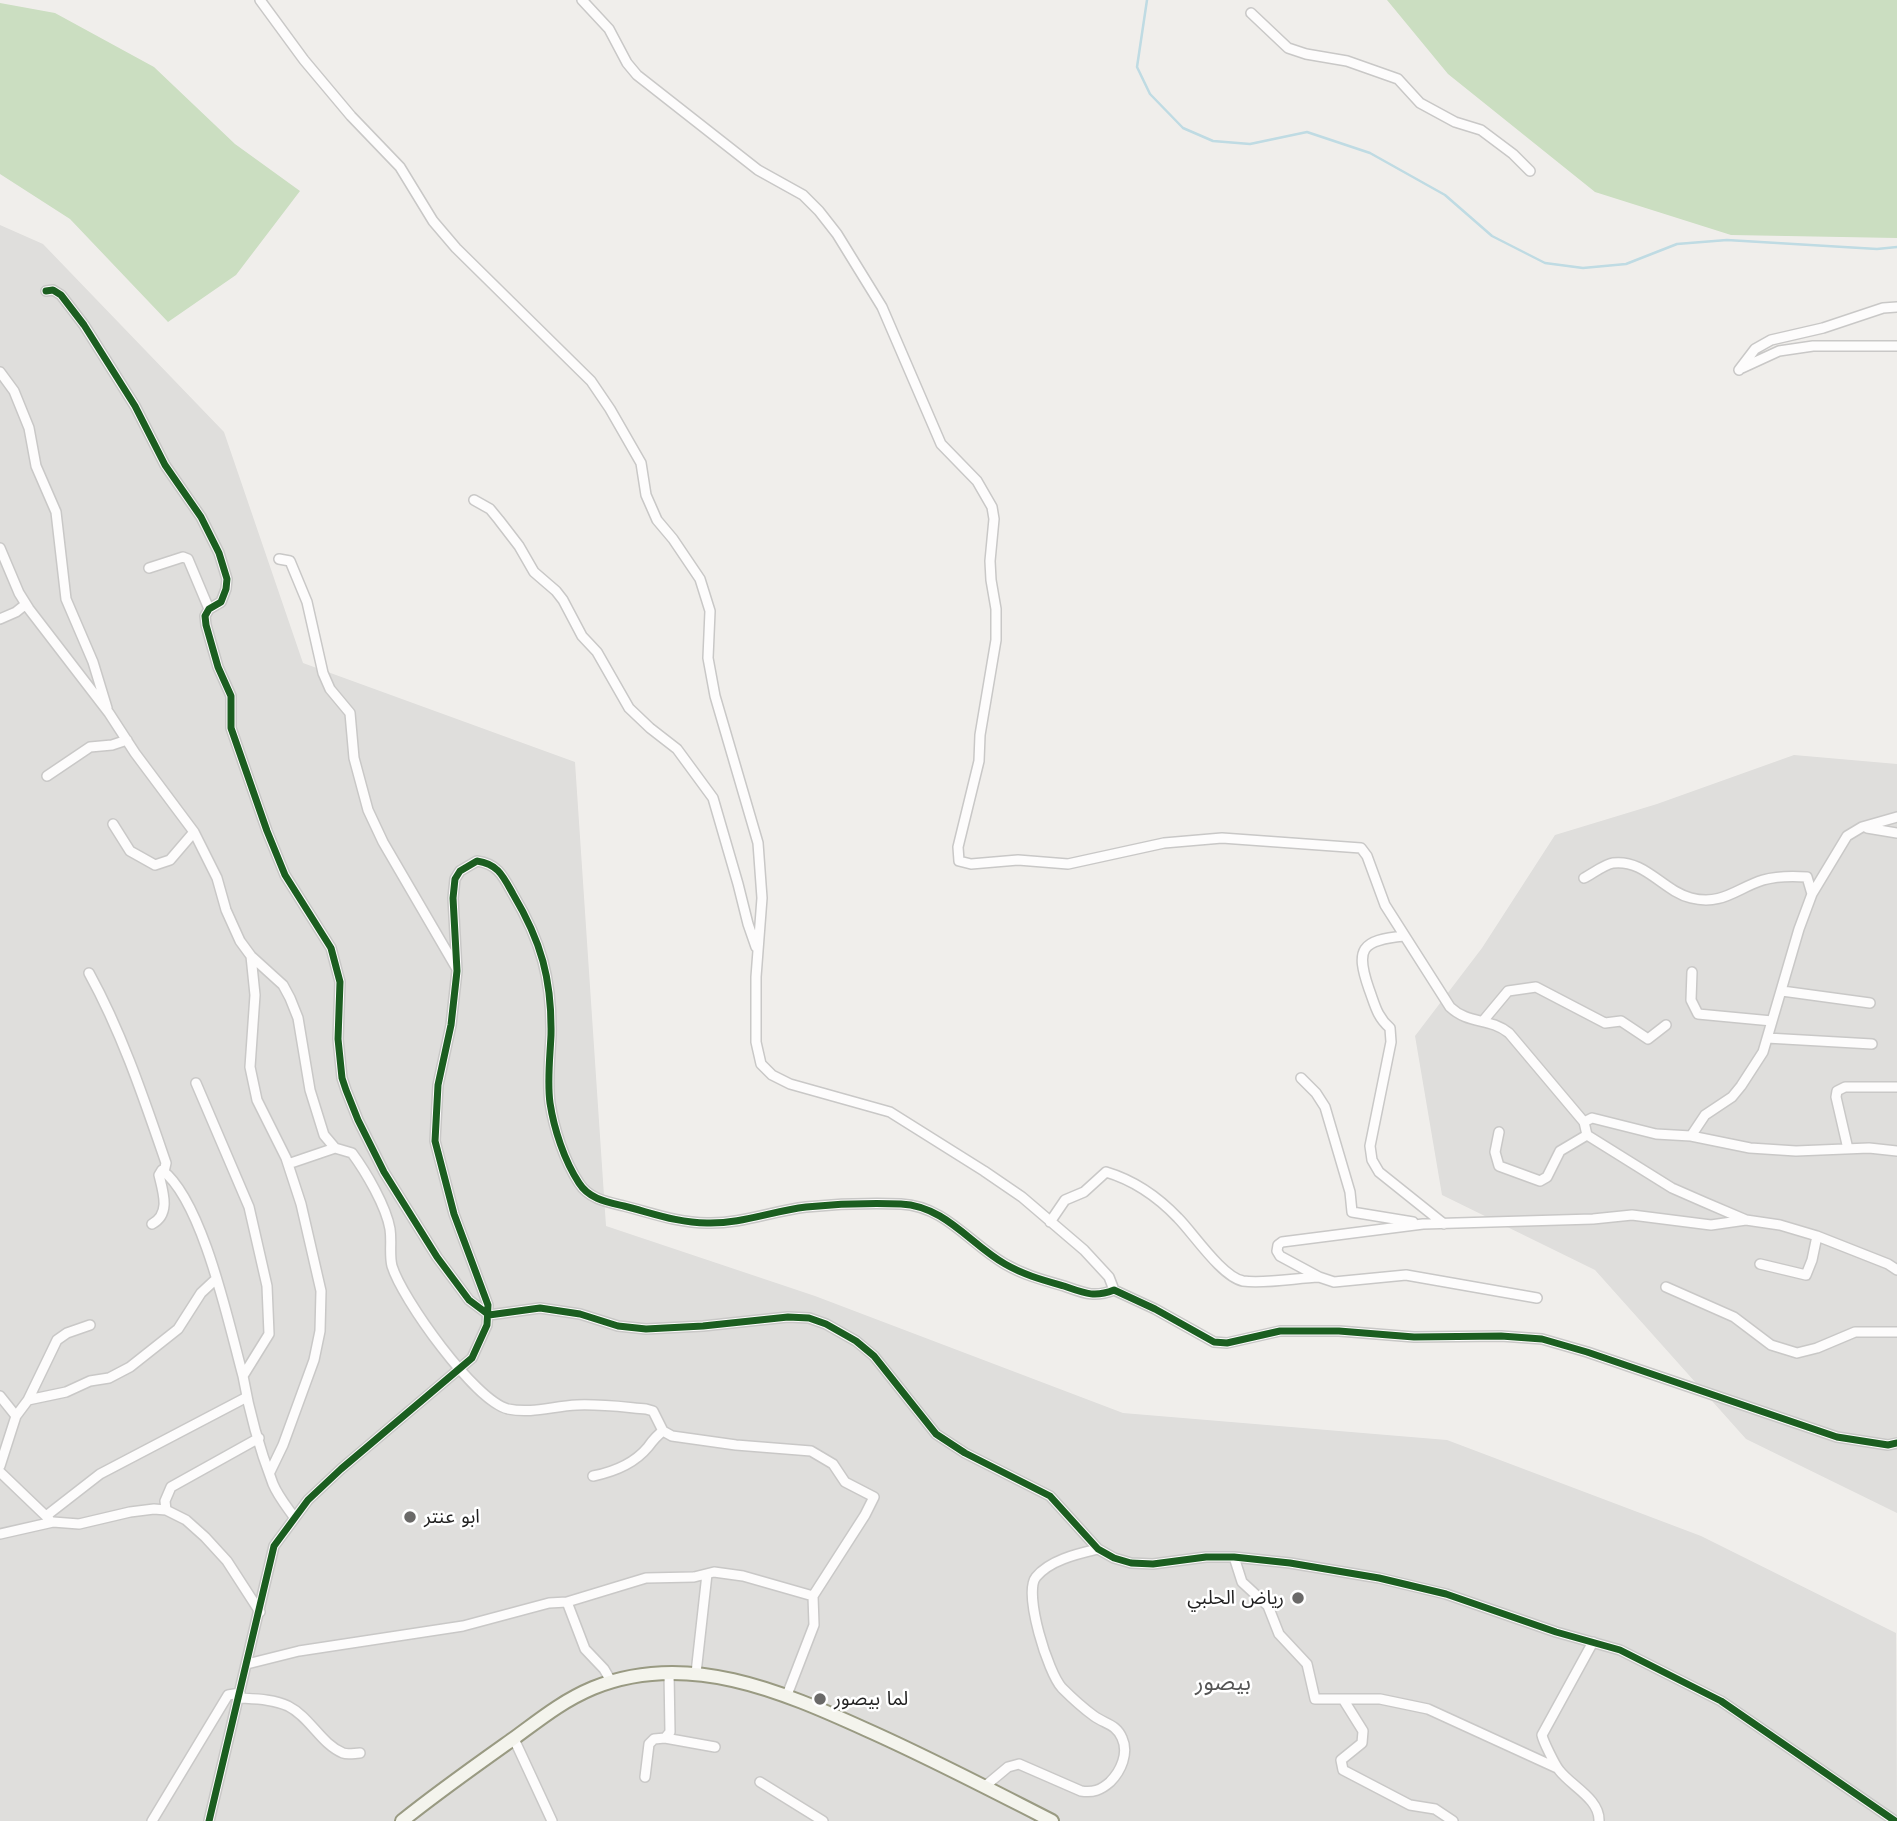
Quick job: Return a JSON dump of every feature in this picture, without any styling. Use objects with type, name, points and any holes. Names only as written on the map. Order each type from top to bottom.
[{"type":"street","points":[[260,0],[289,43],[310,68],[351,116],[400,166],[433,221],[456,248],[591,381],[641,463],[646,495],[657,520],[674,539],[696,573],[710,611],[708,658],[712,685],[758,843],[762,898],[756,1042],[761,1064],[772,1075],[790,1084],[890,1112],[1022,1197],[1095,1261],[1109,1277],[1114,1290],[1213,1342],[1227,1343],[1280,1331],[1542,1339],[1837,1437],[1888,1445],[1897,1443]]},
{"type":"street","points":[[582,0],[609,29],[627,63],[637,75],[758,170],[803,195],[829,222],[882,307],[941,444],[958,458],[977,481],[992,507],[994,519],[990,580],[996,609],[996,640],[980,735],[979,761],[958,846],[959,861],[971,864],[1018,860],[1068,863],[1164,843],[1222,838],[1361,848],[1367,856],[1384,905],[1450,1007],[1462,1017],[1497,1024],[1509,1033],[1584,1122],[1587,1135],[1672,1188],[1746,1220],[1780,1225],[1816,1236],[1897,1270]]},
{"type":"street","points":[[1251,13],[1288,48],[1347,61],[1398,79],[1420,103],[1455,122],[1481,130],[1513,154],[1530,171]]},
{"type":"street","points":[[46,291],[53,290],[61,295],[84,326],[135,406],[165,465],[201,517],[219,553],[227,579],[224,596],[205,615],[206,625],[230,696],[231,728],[267,831],[285,875],[331,948],[340,982],[338,1039],[342,1078],[358,1120],[384,1172],[449,1275],[472,1303],[489,1315],[540,1308],[580,1314],[618,1326],[646,1329],[788,1317],[809,1318],[827,1324],[856,1341],[874,1356],[936,1434],[965,1453],[1050,1496],[1098,1549],[1122,1561],[1142,1564],[1174,1563],[1206,1557],[1234,1557],[1290,1563],[1395,1581],[1446,1594],[1556,1632],[1594,1642],[1641,1659],[1721,1701],[1895,1821]]},
{"type":"street","points":[[1897,307],[1883,308],[1823,328],[1772,340],[1755,349],[1739,370],[1779,351],[1813,346],[1897,346]]},
{"type":"street","points":[[0,372],[14,391],[29,428],[37,467],[56,512],[66,599],[93,662],[109,713]]},
{"type":"street","points":[[474,500],[490,509],[519,545],[534,572],[563,600],[582,636],[597,652],[629,708],[650,729],[677,749],[713,798],[758,952]]},
{"type":"street","points":[[0,548],[26,604],[109,713],[194,832],[217,878],[226,910],[240,941],[251,956],[283,985],[298,1018],[316,1115],[324,1135],[335,1148],[352,1153],[357,1160],[385,1210],[390,1231],[392,1266],[404,1292],[440,1346],[461,1369],[490,1399],[505,1408],[537,1411],[578,1405],[646,1409],[655,1414],[663,1431],[672,1436],[811,1451],[833,1464],[845,1482],[874,1497],[813,1596],[814,1625],[787,1695]]},
{"type":"street","points":[[149,568],[186,557],[209,609]]},
{"type":"street","points":[[279,559],[290,561],[298,576],[307,602],[323,673],[330,689],[350,713],[354,758],[368,810],[457,971]]},
{"type":"street","points":[[0,619],[26,604]]},
{"type":"street","points":[[47,776],[90,747],[112,745],[127,740]]},
{"type":"street","points":[[1691,1136],[1705,1115],[1732,1097],[1763,1052],[1812,894],[1847,836],[1862,827],[1897,817]]},
{"type":"street","points":[[113,824],[130,851],[155,865],[170,860],[194,832]]},
{"type":"street","points":[[1862,827],[1897,833]]},
{"type":"street","points":[[209,1821],[274,1546],[308,1500],[461,1369],[480,1346],[489,1315],[482,1286],[450,1202],[435,1140],[438,1085],[451,1025],[457,971],[453,898],[455,879],[467,865],[477,861],[489,863],[499,869],[531,924],[545,962],[551,1034],[550,1100],[554,1123],[580,1186],[594,1197],[678,1221],[706,1223],[733,1222],[805,1208],[905,1204],[937,1214],[1004,1264],[1030,1276],[1101,1296],[1114,1290]]},
{"type":"street","points":[[1584,878],[1613,863],[1641,868],[1667,887],[1691,898],[1718,900],[1764,880],[1807,877],[1812,894]]},
{"type":"street","points":[[1404,936],[1375,940],[1365,948],[1361,962],[1380,1019],[1390,1028],[1391,1042],[1370,1146],[1372,1160],[1379,1172],[1444,1224]]},
{"type":"street","points":[[251,956],[255,995],[250,1067],[257,1100],[288,1164],[301,1205],[320,1291],[320,1331],[314,1360],[284,1445],[270,1472]]},
{"type":"street","points":[[1692,972],[1691,1000],[1698,1014],[1772,1021]]},
{"type":"street","points":[[89,973],[107,1006],[149,1113],[166,1164],[164,1172]]},
{"type":"street","points":[[1483,1021],[1508,990],[1536,987],[1605,1023],[1621,1021],[1648,1039],[1666,1025]]},
{"type":"street","points":[[1782,991],[1870,1003]]},
{"type":"street","points":[[1768,1038],[1872,1044]]},
{"type":"street","points":[[1301,1078],[1325,1107],[1350,1192],[1352,1212],[1423,1224]]},
{"type":"street","points":[[196,1083],[249,1207],[267,1286],[269,1334],[243,1376]]},
{"type":"street","points":[[1848,1149],[1836,1097],[1837,1091],[1845,1087],[1897,1087]]},
{"type":"street","points":[[1584,1122],[1592,1118],[1656,1134],[1691,1136],[1778,1151],[1869,1148],[1897,1151]]},
{"type":"street","points":[[1499,1132],[1495,1152],[1499,1166],[1539,1181],[1547,1177],[1560,1151],[1587,1135]]},
{"type":"street","points":[[288,1164],[335,1148]]},
{"type":"street","points":[[152,1224],[162,1217],[164,1208],[159,1175],[162,1170],[164,1172]]},
{"type":"street","points":[[164,1172],[176,1186],[203,1236],[274,1486],[294,1517]]},
{"type":"street","points":[[1050,1222],[1065,1200],[1084,1192],[1106,1172],[1125,1178],[1155,1198],[1177,1217],[1235,1278],[1252,1281],[1319,1277],[1342,1282],[1406,1275],[1537,1298]]},
{"type":"street","points":[[1319,1277],[1280,1256],[1278,1245],[1282,1242],[1423,1224],[1593,1219],[1632,1215],[1711,1225],[1746,1220]]},
{"type":"street","points":[[1759,1264],[1806,1275],[1816,1236]]},
{"type":"street","points":[[28,1400],[66,1392],[90,1381],[109,1378],[130,1367],[178,1329],[201,1293],[216,1279]]},
{"type":"street","points":[[1665,1287],[1734,1317],[1770,1346],[1797,1353],[1817,1348],[1855,1332],[1897,1332]]},
{"type":"street","points":[[0,1466],[16,1416],[28,1400],[57,1340],[66,1333],[90,1325]]},
{"type":"street","points":[[0,1396],[16,1416]]},
{"type":"street","points":[[50,1519],[100,1474],[247,1397]]},
{"type":"street","points":[[593,1476],[609,1473],[630,1462],[663,1431]]},
{"type":"street","points":[[166,1510],[165,1501],[171,1487],[259,1438]]},
{"type":"street","points":[[0,1472],[50,1519]]},
{"type":"street","points":[[0,1534],[50,1519],[79,1524],[119,1513],[166,1510],[186,1520],[228,1561],[260,1612]]},
{"type":"street","points":[[984,1787],[1008,1766],[1019,1764],[1081,1791],[1092,1792],[1109,1783],[1122,1765],[1125,1749],[1117,1729],[1096,1717],[1069,1694],[1058,1684],[1050,1670],[1031,1592],[1035,1578],[1055,1563],[1098,1549]]},
{"type":"street","points":[[1234,1557],[1242,1582],[1268,1606],[1279,1634],[1307,1664],[1315,1699],[1380,1699],[1428,1709],[1557,1768]]},
{"type":"street","points":[[247,1664],[299,1651],[463,1626],[549,1603],[568,1602],[646,1578],[687,1577],[720,1572],[813,1596]]},
{"type":"street","points":[[696,1673],[707,1574]]},
{"type":"street","points":[[568,1602],[583,1645],[604,1669],[611,1682]]},
{"type":"street","points":[[1594,1642],[1543,1732],[1544,1742],[1557,1768],[1593,1803],[1599,1813],[1599,1821]]},
{"type":"street","points":[[402,1821],[565,1700],[611,1682],[669,1673],[696,1673],[735,1680],[787,1695],[898,1744],[1052,1821]]},
{"type":"street","points":[[666,1738],[670,1731],[669,1673]]},
{"type":"street","points":[[152,1821],[228,1695],[270,1700],[288,1706],[345,1754],[360,1753]]},
{"type":"street","points":[[1343,1699],[1364,1735],[1362,1743],[1343,1757],[1340,1763],[1343,1770],[1410,1805],[1435,1809],[1453,1821]]},
{"type":"street","points":[[645,1776],[649,1744],[654,1739],[666,1738],[715,1747]]},
{"type":"street","points":[[514,1739],[552,1821]]},
{"type":"street","points":[[760,1782],[823,1821]]},
{"type":"shaded area","points":[[0,225],[43,244],[224,432],[303,663],[575,762],[606,1226],[815,1296],[1123,1413],[1447,1440],[1701,1536],[1896,1633],[1897,1821],[0,1821]]},
{"type":"shaded area","points":[[1794,755],[1897,764],[1897,1513],[1746,1439],[1595,1270],[1442,1195],[1415,1036],[1482,948],[1555,835],[1657,804]]},
{"type":"green space","points":[[1387,0],[1897,0],[1897,238],[1731,235],[1595,192],[1448,74]]},
{"type":"green space","points":[[0,3],[55,13],[154,67],[235,144],[300,191],[236,275],[168,322],[70,219],[0,174]]},
{"type":"waterway","points":[[1147,0],[1137,67],[1150,94],[1183,128],[1213,141],[1250,144],[1307,132],[1370,153],[1445,195],[1492,236],[1545,263],[1583,268],[1626,264],[1677,244],[1727,240],[1877,249],[1897,247]]},
{"type":"cycle path","points":[[46,291],[53,290],[61,295],[84,325],[135,406],[165,465],[201,517],[219,553],[227,579],[226,589],[221,602],[209,609],[205,616],[206,625],[218,667],[231,696],[231,728],[267,831],[285,875],[331,948],[340,982],[338,1039],[346,1090],[384,1172],[437,1257],[469,1300],[489,1315],[540,1308],[580,1314],[618,1326],[646,1329],[788,1317],[809,1318],[826,1324],[856,1341],[874,1356],[936,1434],[965,1453],[1050,1496],[1098,1549],[1114,1558],[1131,1563],[1153,1564],[1206,1557],[1234,1557],[1379,1578],[1446,1594],[1556,1632],[1620,1650],[1721,1701],[1895,1821]]},
{"type":"cycle path","points":[[209,1821],[274,1546],[308,1500],[472,1358],[487,1325],[488,1305],[454,1214],[435,1141],[438,1085],[451,1025],[457,971],[453,898],[455,879],[460,871],[477,861],[490,865],[503,876],[538,945],[547,978],[551,1015],[549,1086],[554,1123],[574,1174],[583,1188],[599,1199],[696,1223],[720,1223],[793,1209],[842,1204],[917,1206],[944,1219],[992,1256],[1019,1271],[1089,1294],[1114,1290],[1214,1342],[1227,1343],[1280,1331],[1542,1339],[1837,1437],[1888,1445],[1897,1443]]},
{"type":"place","name":"ابو عنتر","points":[[410,1517]]},
{"type":"place","name":"رياض الحلبي","points":[[1298,1598]]},
{"type":"place","name":"لما بيصور","points":[[820,1699]]},
{"type":"district","name":"بيصور","points":[[1223,1683]]}]
